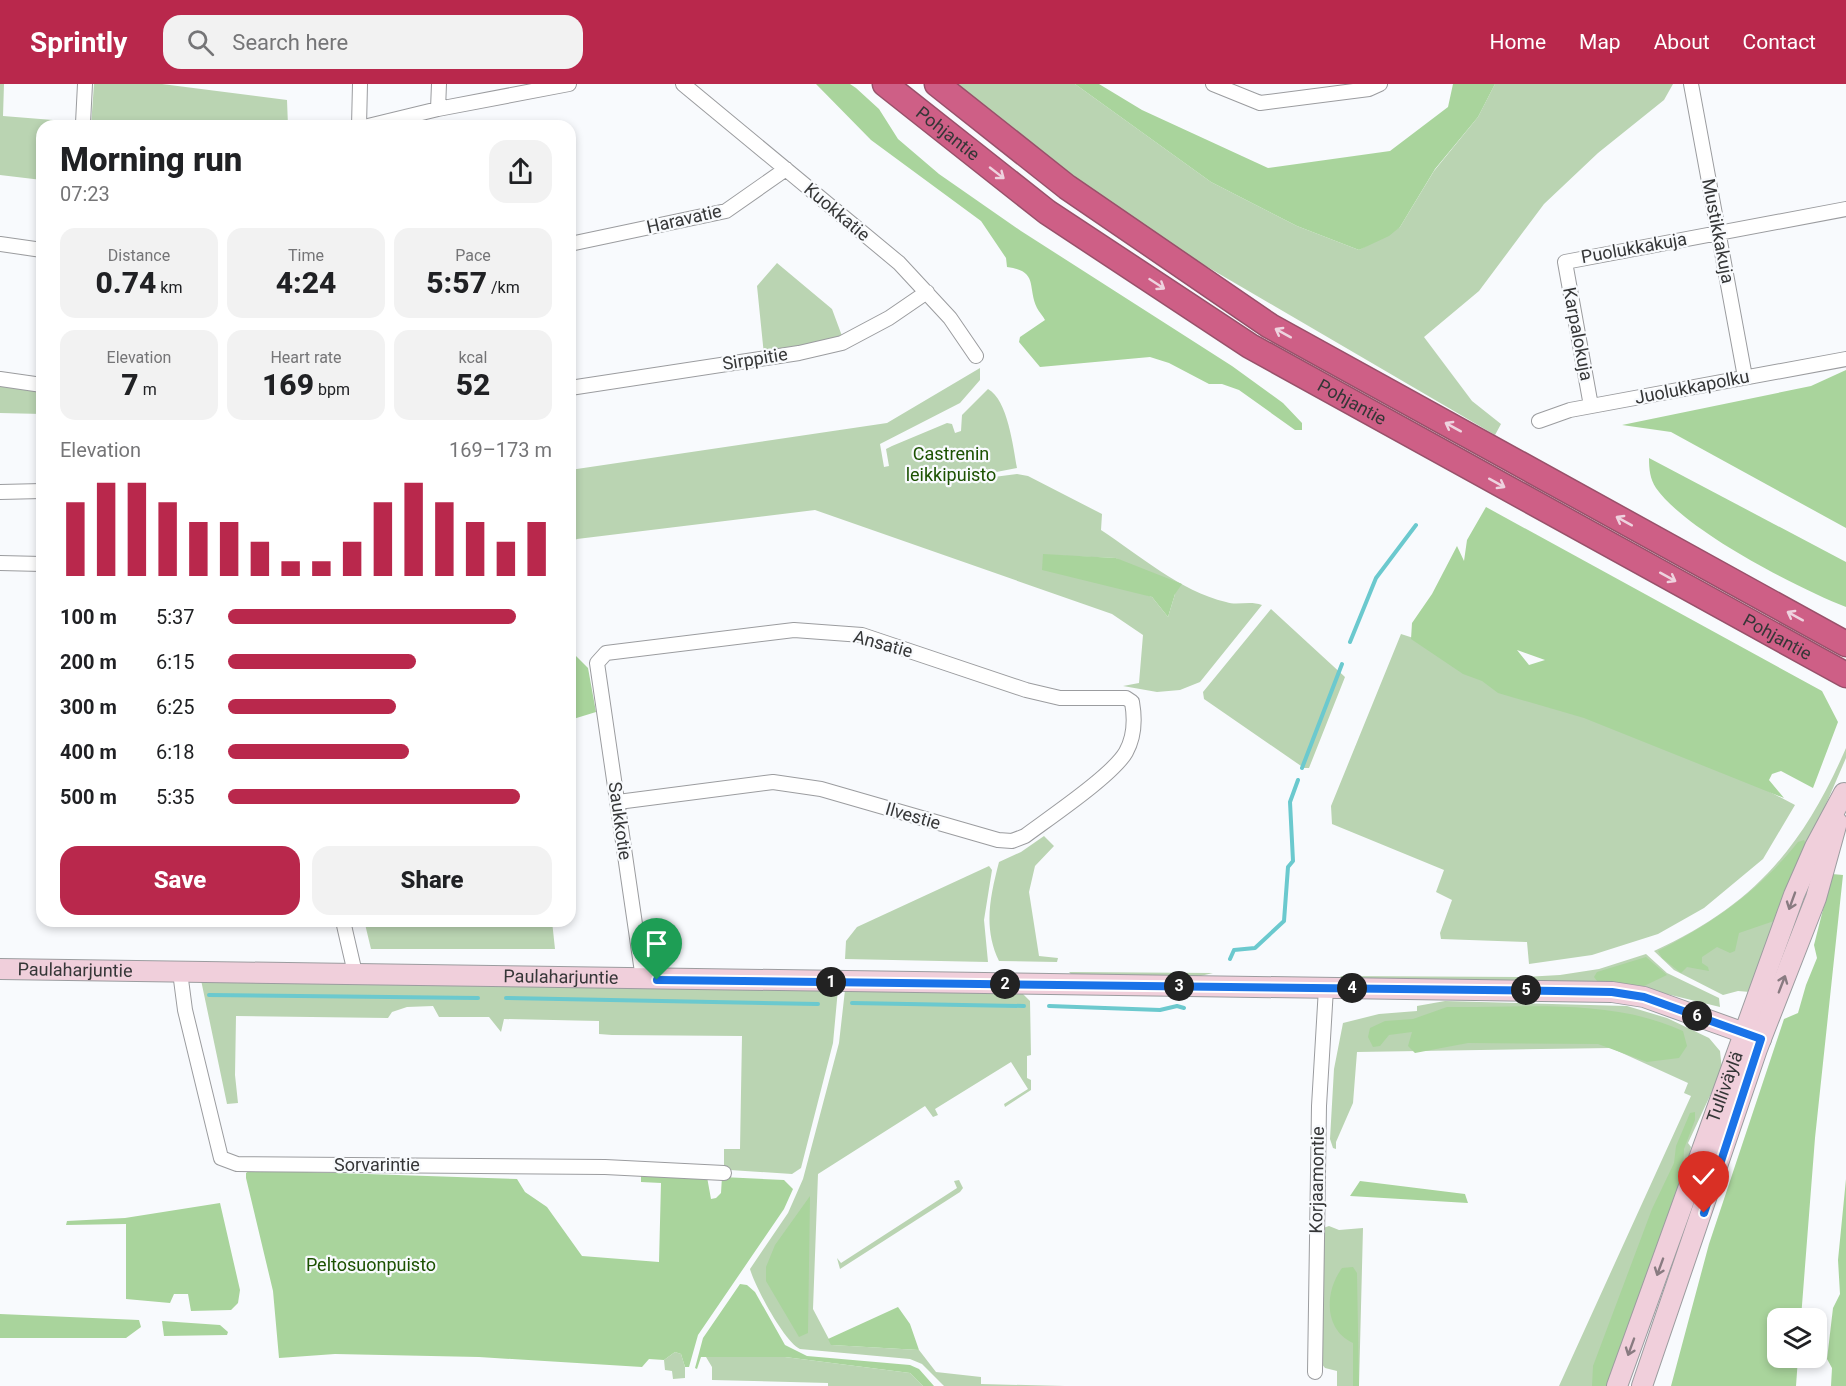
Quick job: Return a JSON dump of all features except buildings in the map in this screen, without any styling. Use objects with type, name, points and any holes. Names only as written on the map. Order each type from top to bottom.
[{"type":"highway","name":"Pohjantie","points":[[885,84],[1047,212],[1250,345],[1846,675]]},
{"type":"highway","name":"Pohjantie","points":[[937,84],[1067,187],[1270,326],[1846,644]]},
{"type":"street","points":[[83,120],[84,84]]},
{"type":"street","points":[[360,84],[360,120]]},
{"type":"street","points":[[438,109],[439,84]]},
{"type":"street","points":[[393,120],[569,84]]},
{"type":"street","name":"Kuokkatie","points":[[682,84],[899,263],[927,292],[976,356]]},
{"type":"street","points":[[1213,84],[1251,101],[1269,104],[1369,89],[1380,84]]},
{"type":"street","name":"Mustikkakuja","points":[[1691,84],[1745,377]]},
{"type":"street","name":"Haravatie","points":[[576,243],[726,211],[786,169]]},
{"type":"street","name":"Puolukkakuja","points":[[1565,262],[1846,209]]},
{"type":"street","points":[[0,244],[36,249]]},
{"type":"street","name":"Karpalokuja","points":[[1565,262],[1592,406]]},
{"type":"street","name":"Sirppitie","points":[[576,387],[799,353],[843,343],[889,318],[927,292]]},
{"type":"street","name":"Juolukkapolku","points":[[1539,421],[1570,410],[1846,358]]},
{"type":"street","points":[[0,379],[36,384]]},
{"type":"street","points":[[0,492],[36,491]]},
{"type":"street","points":[[0,563],[36,564]]},
{"type":"street","name":"Ansatie","points":[[597,663],[606,653],[794,630],[862,635],[1026,690],[1060,698],[1126,698],[1132,702]]},
{"type":"street","name":"Saukkotie","points":[[597,663],[643,980]]},
{"type":"street","name":"Ilvestie","points":[[618,802],[773,782],[821,789],[998,840],[1012,841],[1025,836],[1115,766],[1132,740],[1134,720],[1132,702]]},
{"type":"street","name":"Tulliväylä","points":[[1642,1386],[1652,1361],[1794,895],[1845,790]]},
{"type":"street","points":[[344,927],[355,973]]},
{"type":"street","name":"Paulaharjuntie","points":[[0,969],[355,973],[643,980],[1612,992],[1644,997],[1752,1036]]},
{"type":"street","name":"Sorvarintie","points":[[180,972],[185,1010],[221,1158],[237,1164],[605,1167],[724,1173]]},
{"type":"street","name":"Korjaamontie","points":[[1315,1372],[1319,1107],[1326,988]]},
{"type":"street","name":"Tulliväylä","points":[[1617,1386],[1752,1036]]},
{"type":"street","points":[[1648,1386],[1652,1361]]},
{"type":"green space","points":[[0,84],[4,84],[3,116],[53,120],[36,120],[36,179],[0,175]]},
{"type":"green space","points":[[94,84],[162,84],[287,100],[288,120],[91,120]]},
{"type":"green space","points":[[816,84],[850,84],[856,88],[879,109],[898,139],[939,174],[1021,231],[1232,366],[1283,403],[1302,423],[1302,430],[1295,430],[1239,390],[1222,384],[1209,384],[1169,363],[1150,357],[1040,367],[1019,342],[1020,337],[1045,320],[1037,308],[1028,276],[1017,269],[1007,267],[1006,258],[981,221],[871,140]]},
{"type":"green space","points":[[951,84],[1075,84],[1211,182],[1297,226],[1359,250],[1400,227],[1434,171],[1478,117],[1495,84],[1673,84],[1664,100],[1598,153],[1544,204],[1479,291],[1424,337],[1472,401],[1501,424],[1495,435],[1163,241],[1026,143]]},
{"type":"green space","points":[[1075,84],[1099,84],[1142,110],[1268,168],[1390,151],[1448,107],[1453,84],[1495,84],[1478,117],[1435,169],[1400,227],[1389,236],[1359,250],[1297,226],[1211,182]]},
{"type":"green space","points":[[777,263],[832,309],[842,336],[764,355],[757,286]]},
{"type":"green space","name":"Castrenin leikkipuisto","points":[[980,368],[980,380],[960,403],[880,444],[884,467],[889,466],[886,449],[892,446],[947,423],[952,424],[955,433],[961,431],[962,415],[988,389],[995,395],[1005,413],[1017,468],[986,474],[986,478],[1017,474],[1028,476],[1102,514],[1101,530],[1192,590],[1226,602],[1262,605],[1200,682],[1180,690],[1157,692],[1123,686],[1139,683],[1143,635],[1112,614],[815,510],[576,540],[576,469],[887,423]],"holes":[[[1043,555],[1116,558],[1175,594],[1168,617],[1152,597]]]},
{"type":"green space","points":[[1846,370],[1846,528],[1671,432],[1622,425],[1811,386]]},
{"type":"green space","points":[[0,383],[36,388],[36,414],[0,413]]},
{"type":"green space","points":[[1649,458],[1846,562],[1846,607],[1772,572],[1691,522],[1656,488],[1650,474]]},
{"type":"green space","points":[[1486,507],[1822,691],[1838,722],[1813,788],[1781,771],[1772,774],[1769,780],[1784,798],[1584,718],[1498,693],[1482,681],[1463,674],[1411,639],[1412,623],[1432,594],[1457,546],[1464,561],[1467,540]],"holes":[[[1517,650],[1545,660],[1529,665]]]},
{"type":"green space","points":[[1043,554],[1116,558],[1182,584],[1175,594],[1168,617],[1152,597],[1042,570]]},
{"type":"green space","points":[[1271,609],[1345,677],[1309,768],[1304,768],[1204,699],[1203,692]]},
{"type":"green space","points":[[1401,634],[1575,690],[1795,805],[1763,859],[1704,908],[1658,934],[1592,955],[1529,964],[1527,942],[1441,939],[1440,933],[1452,900],[1436,892],[1444,870],[1332,824],[1331,806]]},
{"type":"green space","points":[[576,656],[588,668],[596,712],[576,718]]},
{"type":"green space","points":[[1846,748],[1846,758],[1801,862],[1750,992],[1738,991],[1723,995],[1674,970],[1654,951],[1720,914],[1771,870],[1812,815]]},
{"type":"green space","points":[[1044,836],[1054,846],[1035,866],[1029,892],[1039,956],[1058,958],[1057,962],[999,961],[991,937],[990,912],[999,862],[1021,852]]},
{"type":"green space","points":[[1804,840],[1807,846],[1774,921],[1739,933],[1735,951],[1730,953],[1717,947],[1702,957],[1702,963],[1708,967],[1709,971],[1687,967],[1681,973],[1662,958],[1658,951],[1698,929],[1734,904],[1767,876],[1798,842]]},
{"type":"green space","points":[[989,866],[992,870],[984,920],[988,962],[845,959],[846,941],[857,927]]},
{"type":"green space","points":[[1832,874],[1843,875],[1815,1138],[1802,1308],[1767,1308],[1767,1368],[1797,1368],[1796,1386],[1671,1386],[1709,1244],[1784,1019],[1798,1013],[1817,958],[1814,945]]},
{"type":"green space","points":[[366,927],[553,927],[555,949],[371,949]]},
{"type":"green space","points":[[1646,954],[1667,973],[1719,998],[1720,1007],[1642,988],[1344,979],[1340,976],[1523,977],[1560,975],[1599,969]]},
{"type":"green space","points":[[1646,957],[1667,975],[1644,986],[1597,981],[1594,977],[1597,972]]},
{"type":"green space","points":[[1069,972],[1213,973],[1192,978],[1072,975]]},
{"type":"green space","points":[[201,980],[838,989],[833,1043],[801,1168],[792,1174],[730,1170],[724,1166],[724,1149],[740,1149],[742,1036],[612,1035],[599,1034],[599,1021],[504,1019],[501,1032],[489,1017],[439,1017],[433,1006],[407,1007],[392,1012],[388,1018],[236,1016],[235,1075],[238,1103],[227,1104]]},
{"type":"green space","points":[[845,990],[1021,992],[1030,1001],[1031,1055],[1027,1056],[1027,1078],[1031,1080],[1031,1090],[1005,1107],[1004,1104],[1028,1089],[1011,1062],[935,1109],[938,1115],[933,1117],[925,1106],[818,1174],[813,1309],[832,1345],[919,1350],[936,1372],[981,1377],[981,1384],[1065,1386],[944,1386],[922,1364],[910,1359],[800,1349],[786,1336],[764,1300],[750,1269],[788,1213],[803,1179],[839,1043]]},
{"type":"green space","points":[[1445,1001],[1627,1006],[1667,1018],[1709,1038],[1720,1051],[1722,1070],[1688,1143],[1691,1147],[1685,1175],[1609,1386],[1559,1386],[1691,1096],[1684,1093],[1688,1083],[1611,1048],[1357,1052],[1353,1103],[1336,1142],[1336,1149],[1333,1148],[1330,1139],[1334,1069],[1343,1023],[1379,1014],[1417,1011],[1417,1006]]},
{"type":"green space","points":[[1447,1007],[1567,1007],[1627,1013],[1683,1031],[1687,1046],[1679,1058],[1647,1062],[1598,1044],[1468,1043],[1415,1053],[1408,1046],[1412,1032],[1389,1035],[1380,1046],[1373,1047],[1368,1037],[1370,1028],[1385,1021],[1413,1019]]},
{"type":"green space","points":[[1695,1112],[1695,1120],[1684,1149],[1683,1172],[1606,1386],[1592,1386],[1593,1366],[1652,1209],[1674,1163],[1676,1146],[1690,1113]]},
{"type":"green space","name":"Peltosuonpuisto","points":[[250,1170],[517,1179],[525,1192],[547,1207],[582,1256],[659,1262],[661,1183],[641,1182],[641,1176],[707,1177],[711,1199],[721,1193],[722,1177],[784,1180],[793,1189],[784,1209],[698,1335],[689,1367],[685,1367],[681,1354],[675,1352],[664,1360],[649,1359],[642,1367],[479,1357],[335,1354],[279,1358],[273,1291],[246,1178],[246,1173]]},
{"type":"green space","points":[[1846,1179],[1846,1386],[1831,1386],[1832,1368],[1827,1359],[1833,1308],[1840,1294],[1838,1260]]},
{"type":"green space","points":[[959,1180],[963,1188],[960,1192],[840,1269],[837,1258],[841,1263],[957,1188],[954,1181]]},
{"type":"green space","points":[[1360,1181],[1465,1194],[1468,1203],[1350,1196]]},
{"type":"green space","points":[[810,1196],[808,1333],[799,1337],[766,1281],[766,1267],[775,1245]]},
{"type":"green space","points":[[220,1203],[240,1290],[238,1303],[231,1310],[191,1311],[188,1294],[174,1294],[170,1303],[126,1299],[126,1224],[66,1225],[67,1221],[125,1218]]},
{"type":"green space","points":[[1329,1226],[1339,1230],[1363,1228],[1359,1386],[1337,1386],[1337,1371],[1325,1368],[1321,1363],[1323,1228]]},
{"type":"green space","points":[[1353,1267],[1357,1273],[1359,1386],[1353,1386],[1353,1343],[1336,1329],[1330,1309],[1332,1287],[1336,1277],[1342,1268]]},
{"type":"green space","points":[[740,1284],[747,1285],[755,1292],[785,1345],[807,1356],[910,1365],[919,1369],[934,1386],[923,1386],[910,1373],[785,1357],[701,1357],[697,1369],[695,1368],[703,1338]]},
{"type":"green space","points":[[898,1307],[910,1324],[919,1350],[831,1345],[828,1339]]},
{"type":"green space","points":[[0,1314],[139,1320],[141,1327],[126,1338],[0,1338]]},
{"type":"green space","points":[[162,1321],[220,1325],[228,1332],[227,1335],[164,1336]]},
{"type":"green space","points":[[675,1352],[681,1354],[685,1367],[685,1378],[673,1379],[672,1371],[665,1370],[664,1360]]},
{"type":"green space","points":[[706,1357],[785,1357],[910,1373],[923,1386],[828,1386],[828,1383],[712,1380],[712,1367]]},
{"type":"waterway","points":[[1350,642],[1376,578],[1416,525]]},
{"type":"waterway","points":[[1302,768],[1342,664]]},
{"type":"waterway","points":[[1230,959],[1234,950],[1255,948],[1284,921],[1288,867],[1293,861],[1290,802],[1298,780]]},
{"type":"waterway","points":[[209,995],[478,998]]},
{"type":"waterway","points":[[506,998],[818,1004]]},
{"type":"waterway","points":[[852,1003],[1024,1006]]},
{"type":"waterway","points":[[1049,1006],[1160,1010],[1177,1006],[1184,1008]]},
{"type":"route","points":[[657,980],[1557,991],[1612,992],[1644,997],[1680,1008],[1761,1039],[1704,1213]]}]
